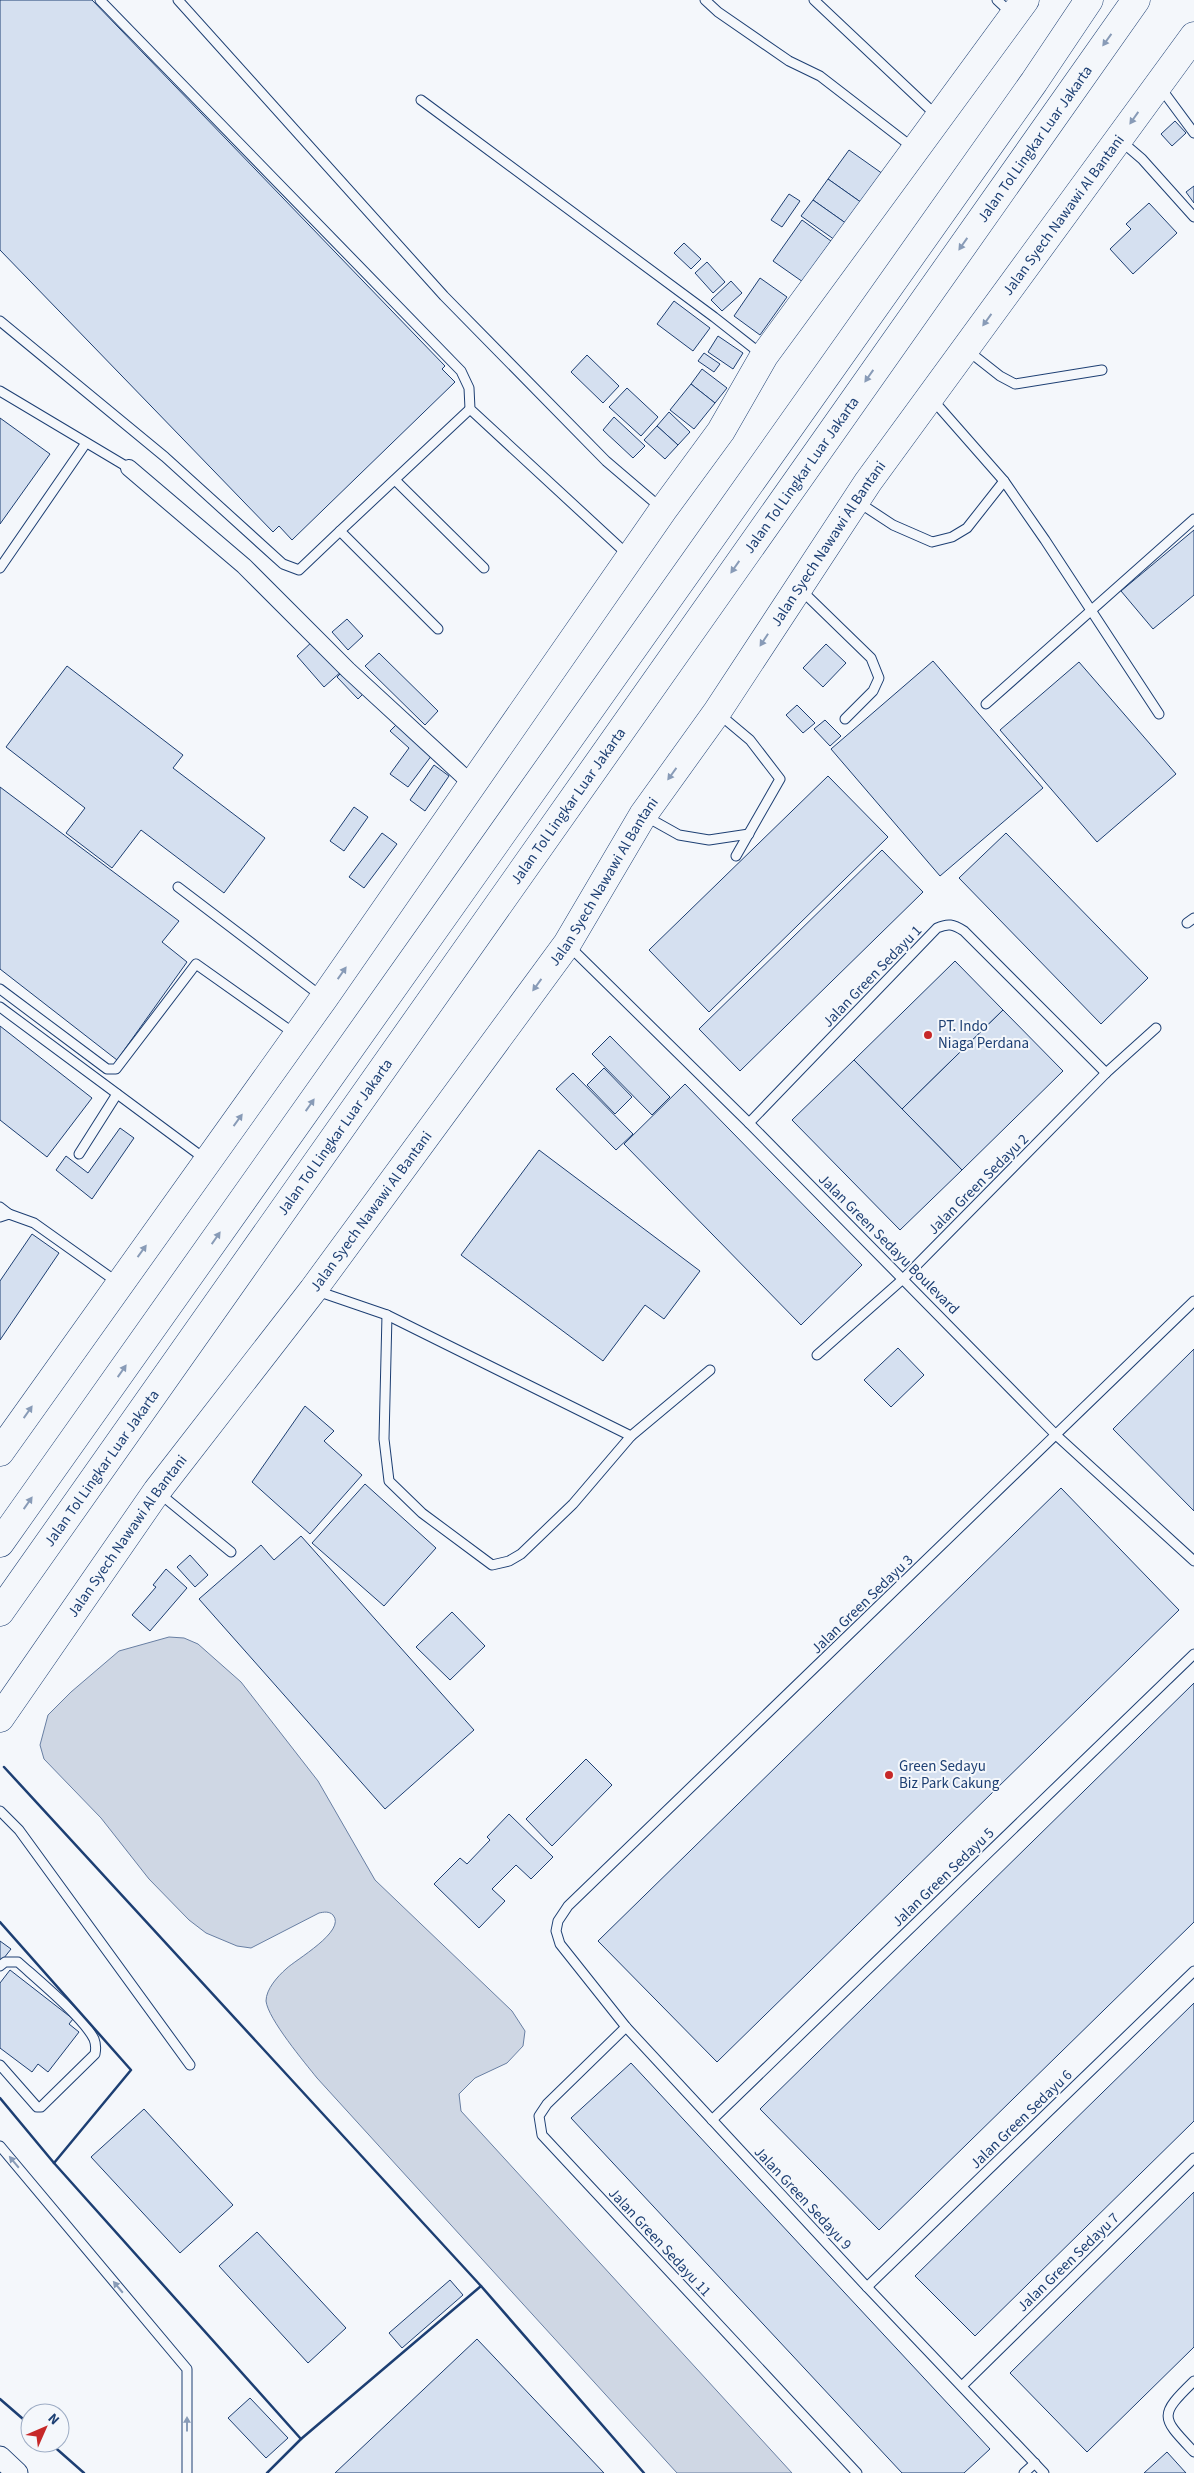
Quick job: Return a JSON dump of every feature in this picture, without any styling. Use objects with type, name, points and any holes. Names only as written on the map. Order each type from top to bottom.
[{"type":"highway","points":[[0,1543],[1028,90],[1089,0]]},
{"type":"highway","name":"Jalan Tol Lingkar Luar Jakarta","points":[[0,1612],[1136,0]]},
{"type":"highway","points":[[0,1452],[119,1283],[298,1036],[663,510],[721,431],[764,356],[939,118],[1012,5]]},
{"type":"highway","name":"Jalan Syech Nawawi Al Bantani","points":[[0,1718],[157,1491],[313,1290],[567,944],[643,815],[717,712],[856,501],[1194,36]]},
{"type":"street","points":[[129,468],[244,566],[348,670],[473,785]]},
{"type":"street","points":[[0,2457],[18,2473]]},
{"type":"lane","points":[[0,321],[165,457],[283,564],[299,570],[470,409],[470,388],[461,371],[100,0]]},
{"type":"lane","points":[[178,0],[444,296],[606,461],[663,510]]},
{"type":"lane","points":[[705,0],[718,12],[789,61],[820,76],[916,150]]},
{"type":"lane","points":[[814,0],[939,118]]},
{"type":"lane","points":[[1158,85],[1194,133]]},
{"type":"lane","points":[[421,100],[764,356]]},
{"type":"lane","points":[[1119,140],[1142,159],[1194,217]]},
{"type":"lane","points":[[966,349],[1000,376],[1015,384],[1102,370]]},
{"type":"lane","points":[[0,391],[129,468]]},
{"type":"lane","points":[[931,397],[1004,481],[1159,714]]},
{"type":"lane","points":[[470,409],[579,512],[631,558]]},
{"type":"lane","points":[[0,568],[86,443]]},
{"type":"lane","points":[[395,480],[484,568]]},
{"type":"lane","points":[[856,501],[893,525],[932,542],[952,537],[967,528],[1004,481]]},
{"type":"lane","points":[[986,704],[1194,519]]},
{"type":"lane","points":[[340,531],[438,629]]},
{"type":"lane","points":[[799,588],[871,658],[879,678],[873,691],[845,719]]},
{"type":"lane","points":[[717,712],[750,740],[779,776],[778,783],[736,856]]},
{"type":"lane","points":[[643,815],[679,835],[709,840],[749,834]]},
{"type":"lane","points":[[178,887],[324,998]]},
{"type":"lane","name":"Jalan Green Sedayu 1","points":[[749,1123],[937,928],[947,924],[956,925],[964,931],[1106,1073]]},
{"type":"lane","name":"Jalan Green Sedayu Boulevard","points":[[567,944],[749,1123],[1056,1435],[1194,1561]]},
{"type":"lane","points":[[0,989],[107,1069],[113,1071],[196,964],[298,1036]]},
{"type":"lane","points":[[0,1007],[208,1161]]},
{"type":"lane","name":"Jalan Green Sedayu 2","points":[[817,1355],[903,1280],[1106,1073],[1156,1028]]},
{"type":"lane","points":[[79,1154],[117,1094]]},
{"type":"lane","points":[[0,1207],[4,1215],[34,1223],[119,1283]]},
{"type":"lane","points":[[313,1290],[388,1315],[631,1436]]},
{"type":"lane","name":"Jalan Green Sedayu 3","points":[[556,1931],[558,1921],[568,1906],[1194,1301]]},
{"type":"lane","points":[[388,1315],[384,1439],[389,1481],[422,1513],[492,1565],[509,1561],[522,1554],[573,1504],[631,1436],[710,1370]]},
{"type":"lane","points":[[157,1491],[231,1552]]},
{"type":"lane","name":"Jalan Green Sedayu 5","points":[[712,2120],[1194,1654]]},
{"type":"lane","points":[[0,1811],[19,1830],[190,2065]]},
{"type":"lane","name":"Jalan Green Sedayu 9","points":[[556,1931],[564,1950],[626,2027],[867,2287],[1044,2473]]},
{"type":"lane","points":[[0,1966],[5,1962],[18,1962],[83,2024],[94,2040],[96,2047],[95,2054],[41,2107],[38,2107],[0,2065]]},
{"type":"lane","name":"Jalan Green Sedayu 6","points":[[867,2287],[1194,1970]]},
{"type":"lane","name":"Jalan Green Sedayu 11","points":[[626,2027],[547,2104],[539,2116],[542,2135],[857,2473]]},
{"type":"lane","points":[[0,2146],[187,2369],[187,2473]]},
{"type":"lane","name":"Jalan Green Sedayu 7","points":[[962,2386],[1194,2158]]},
{"type":"lane","points":[[1194,2381],[1172,2402],[1167,2418],[1170,2427],[1194,2452]]},
{"type":"lane","points":[[1024,2473],[1035,2463]]},
{"type":"shaded area","points":[[169,1637],[184,1638],[198,1644],[241,1682],[318,1781],[375,1880],[512,2011],[525,2031],[523,2046],[507,2063],[475,2078],[459,2094],[461,2111],[792,2473],[677,2473],[317,2078],[273,2019],[266,2001],[270,1987],[280,1975],[327,1937],[333,1929],[335,1922],[333,1915],[328,1912],[319,1913],[251,1948],[237,1946],[206,1933],[189,1920],[149,1879],[101,1818],[44,1759],[40,1745],[48,1715],[71,1692],[119,1651]]},
{"type":"building","points":[[0,0],[92,0],[445,366],[442,369],[455,382],[292,540],[279,526],[273,532],[0,250]]},
{"type":"building","points":[[1175,121],[1186,133],[1172,146],[1161,134]]},
{"type":"building","points":[[849,150],[883,174],[862,203],[828,179]]},
{"type":"building","points":[[828,179],[862,203],[847,224],[813,200]]},
{"type":"building","points":[[1194,186],[1194,203],[1186,192]]},
{"type":"building","points":[[789,194],[800,201],[782,227],[771,220]]},
{"type":"building","points":[[813,200],[847,224],[835,240],[801,216]]},
{"type":"building","points":[[1149,203],[1177,233],[1133,274],[1110,249],[1131,229],[1126,224]]},
{"type":"building","points":[[802,220],[831,241],[803,282],[773,261]]},
{"type":"building","points":[[684,243],[701,259],[691,269],[674,253]]},
{"type":"building","points":[[707,262],[725,282],[713,293],[695,273]]},
{"type":"building","points":[[760,278],[787,297],[760,335],[734,316]]},
{"type":"building","points":[[731,281],[742,293],[722,311],[711,300]]},
{"type":"building","points":[[674,301],[710,328],[693,351],[657,324]]},
{"type":"building","points":[[718,336],[743,353],[733,369],[708,352]]},
{"type":"building","points":[[704,353],[720,364],[714,372],[698,361]]},
{"type":"building","points":[[587,355],[619,386],[603,403],[571,372]]},
{"type":"building","points":[[702,369],[727,388],[715,403],[691,384]]},
{"type":"building","points":[[691,384],[715,403],[694,429],[670,410]]},
{"type":"building","points":[[627,388],[658,417],[641,436],[609,407]]},
{"type":"building","points":[[669,412],[690,432],[678,445],[657,426]]},
{"type":"building","points":[[614,417],[645,446],[633,458],[603,430]]},
{"type":"building","points":[[0,418],[50,454],[0,524]]},
{"type":"building","points":[[657,426],[678,445],[665,459],[644,440]]},
{"type":"building","points":[[1194,530],[1194,595],[1153,629],[1121,591]]},
{"type":"building","points":[[347,619],[363,636],[348,650],[332,632]]},
{"type":"building","points":[[315,639],[343,670],[324,687],[297,656]]},
{"type":"building","points":[[826,644],[846,663],[823,687],[803,668]]},
{"type":"building","points":[[379,653],[438,711],[425,725],[365,666]]},
{"type":"building","points":[[933,661],[1043,788],[940,876],[831,749]]},
{"type":"building","points":[[1079,662],[1176,774],[1097,842],[1000,730]]},
{"type":"building","points":[[67,666],[183,755],[173,768],[265,838],[224,893],[141,830],[112,868],[66,833],[85,808],[6,747]]},
{"type":"building","points":[[344,670],[365,692],[358,699],[337,677]]},
{"type":"building","points":[[797,705],[815,723],[803,733],[786,715]]},
{"type":"building","points":[[401,720],[435,751],[408,787],[390,774],[409,748],[390,731]]},
{"type":"building","points":[[825,720],[841,736],[830,746],[814,729]]},
{"type":"building","points":[[434,765],[449,776],[425,811],[410,800]]},
{"type":"building","points":[[828,776],[888,837],[709,1012],[649,950]]},
{"type":"building","points":[[0,787],[179,921],[162,942],[187,962],[117,1060],[0,969]]},
{"type":"building","points":[[354,807],[368,817],[344,851],[330,841]]},
{"type":"building","points":[[382,833],[397,844],[364,888],[349,877]]},
{"type":"building","points":[[1006,833],[1148,978],[1101,1024],[959,878]]},
{"type":"building","points":[[882,850],[923,892],[740,1071],[699,1029]]},
{"type":"building","name":"PT. Indo Niaga Perdana","points":[[955,961],[1003,1010],[902,1109],[854,1060]]},
{"type":"building","points":[[1003,1010],[1063,1071],[962,1170],[902,1109]]},
{"type":"building","points":[[0,1026],[92,1098],[47,1157],[0,1120]]},
{"type":"building","points":[[610,1036],[670,1097],[652,1115],[592,1054]]},
{"type":"building","points":[[854,1060],[962,1170],[900,1230],[792,1120]]},
{"type":"building","points":[[604,1068],[632,1097],[615,1114],[587,1085]]},
{"type":"building","points":[[573,1073],[633,1134],[616,1150],[556,1089]]},
{"type":"building","points":[[685,1084],[862,1265],[801,1325],[624,1144]]},
{"type":"building","points":[[120,1128],[134,1138],[92,1199],[56,1170],[66,1156],[88,1173]]},
{"type":"building","points":[[539,1150],[700,1271],[664,1319],[645,1305],[603,1361],[461,1255]]},
{"type":"building","points":[[32,1234],[59,1253],[0,1340],[0,1281]]},
{"type":"building","points":[[898,1348],[924,1375],[891,1407],[864,1380]]},
{"type":"building","points":[[1194,1349],[1194,1511],[1113,1429]]},
{"type":"building","points":[[305,1406],[334,1431],[324,1441],[362,1475],[310,1534],[252,1482]]},
{"type":"building","points":[[365,1484],[436,1548],[384,1606],[312,1543]]},
{"type":"building","name":"Green Sedayu Biz Park Cakung","points":[[1061,1488],[1179,1610],[717,2062],[598,1941]]},
{"type":"building","points":[[301,1536],[474,1730],[385,1809],[199,1599],[261,1545],[274,1560]]},
{"type":"building","points":[[190,1555],[208,1575],[195,1587],[177,1567]]},
{"type":"building","points":[[166,1569],[187,1588],[150,1631],[132,1615],[156,1587],[153,1585]]},
{"type":"building","points":[[452,1612],[485,1646],[450,1680],[416,1647]]},
{"type":"building","points":[[1194,1683],[1194,1922],[879,2230],[760,2109]]},
{"type":"building","points":[[586,1759],[612,1785],[552,1846],[526,1819]]},
{"type":"building","points":[[509,1814],[553,1857],[531,1879],[516,1865],[492,1889],[505,1901],[479,1928],[434,1884],[460,1858],[467,1864],[490,1840],[487,1837]]},
{"type":"building","points":[[0,1941],[11,1949],[0,1963]]},
{"type":"building","points":[[10,1970],[73,2019],[69,2024],[79,2032],[48,2072],[38,2064],[32,2072],[0,2048],[0,1983]]},
{"type":"building","points":[[1194,2003],[1194,2121],[975,2336],[915,2276]]},
{"type":"building","points":[[631,2063],[990,2449],[964,2473],[902,2473],[571,2118]]},
{"type":"building","points":[[144,2109],[233,2205],[180,2253],[91,2157]]},
{"type":"building","points":[[1194,2192],[1194,2347],[1087,2452],[1010,2373]]},
{"type":"building","points":[[257,2232],[346,2328],[308,2363],[219,2266]]},
{"type":"building","points":[[450,2280],[463,2295],[402,2348],[389,2333]]},
{"type":"building","points":[[477,2339],[604,2473],[335,2473]]},
{"type":"building","points":[[250,2398],[288,2438],[266,2458],[228,2418]]},
{"type":"building","points":[[1167,2452],[1186,2473],[1144,2473]]},
{"type":"wall","points":[[4,1767],[481,2286],[644,2473]]},
{"type":"wall","points":[[0,1922],[131,2070],[54,2163]]},
{"type":"wall","points":[[0,2098],[54,2163],[301,2439]]},
{"type":"wall","points":[[267,2473],[301,2439],[481,2286]]},
{"type":"wall","points":[[0,2399],[20,2416]]},
{"type":"wall","points":[[61,2453],[84,2473]]},
{"type":"place","name":"PT. Indo Niaga Perdana","points":[[928,1035]]},
{"type":"place","name":"Green Sedayu Biz Park Cakung","points":[[889,1775]]}]
